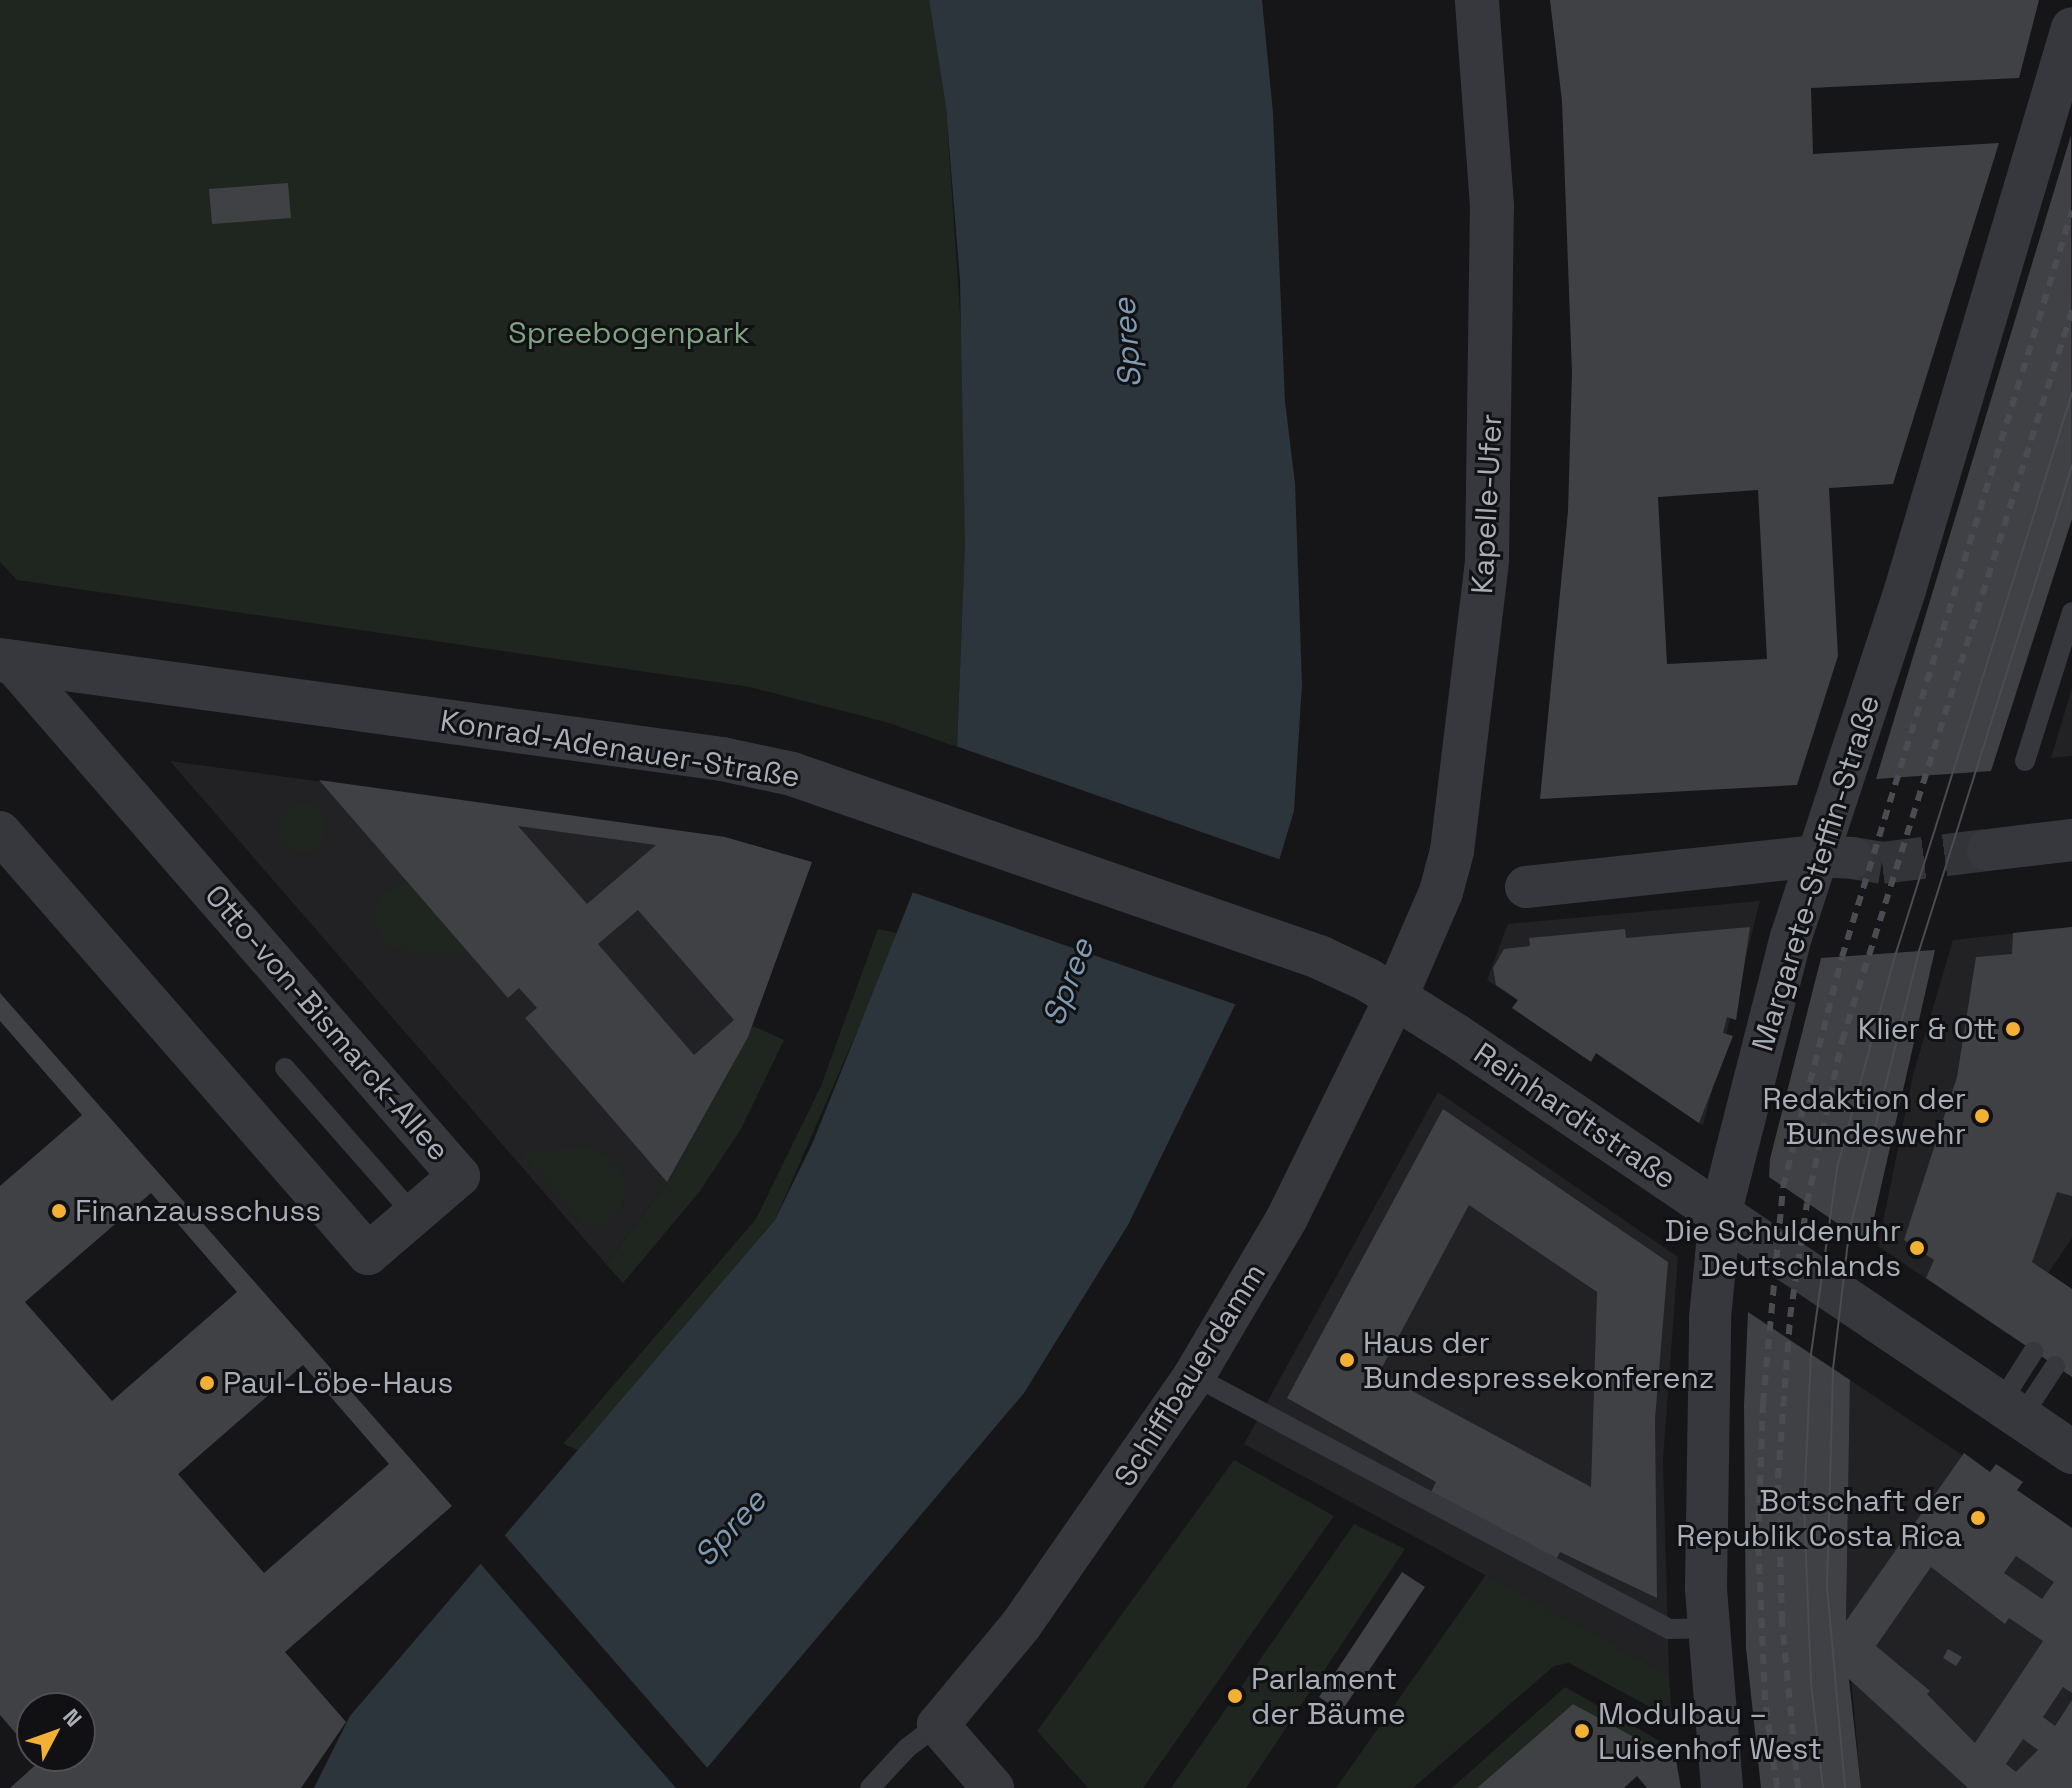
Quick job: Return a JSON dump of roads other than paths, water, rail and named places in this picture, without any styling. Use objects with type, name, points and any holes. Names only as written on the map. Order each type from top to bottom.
[{"type":"street","name":"Kapelle-Ufer","points":[[1396,996],[1441,892],[1452,851],[1487,560],[1492,206],[1477,0]]},
{"type":"street","name":"Margarete-Steffin-Straße","points":[[1722,1788],[1708,1628],[1705,1444],[1711,1283],[1720,1215],[1834,857],[1905,590],[2072,28]]},
{"type":"street","name":"Konrad-Adenauer-Straße","points":[[4,657],[722,759],[866,796],[1319,957],[1396,996]]},
{"type":"street","name":"Otto-von-Bismarck-Allee","points":[[0,832],[368,1254],[459,1176],[4,657]]},
{"type":"street","points":[[1988,850],[2072,840]]},
{"type":"street","points":[[1526,887],[1834,857]]},
{"type":"street","name":"Reinhardtstraße","points":[[1396,996],[2072,1452]]},
{"type":"street","name":"Schiffbauerdamm","points":[[938,1725],[1021,1625],[1194,1376],[1287,1218],[1396,996]]},
{"type":"street","points":[[938,1725],[993,1788]]},
{"type":"lane","points":[[2025,761],[2072,612]]},
{"type":"lane","points":[[285,1068],[414,1215]]},
{"type":"lane","points":[[2010,1411],[2033,1352]]},
{"type":"lane","points":[[2010,1411],[2055,1366]]},
{"type":"lane","points":[[1194,1376],[1669,1629],[1708,1628]]},
{"type":"lane","points":[[870,1788],[907,1748],[938,1725]]},
{"type":"water","name":"Spree","points":[[929,0],[1262,0],[1273,113],[1285,402],[1295,483],[1302,684],[1294,811],[1236,1003],[1128,1225],[1024,1393],[690,1788],[314,1788],[350,1716],[775,1220],[813,1142],[913,892],[957,747],[965,542],[960,280],[946,107]]},
{"type":"tunnel","points":[[1852,858],[1882,863],[1988,850]]},
{"type":"tram line","points":[[1823,1788],[1811,1682],[1804,1509],[1811,1354],[1837,1168],[1896,953],[2072,393]]},
{"type":"tram line","points":[[1845,1788],[1827,1588],[1833,1369],[1849,1232],[1919,951],[2072,466]]},
{"type":"railway","points":[[1777,1788],[1765,1700],[1758,1539],[1763,1403],[1783,1187],[1842,957],[2072,211]]},
{"type":"railway","points":[[1798,1788],[1782,1621],[1778,1478],[1790,1317],[1807,1203],[1842,1041],[2072,310]]},
{"type":"place","name":"Klier & Ott","points":[[2013,1029]]},
{"type":"place","name":"Redaktion der Bundeswehr","points":[[1982,1116]]},
{"type":"place","name":"Finanzausschuss","points":[[59,1211]]},
{"type":"place","name":"Die Schuldenuhr Deutschlands","points":[[1917,1248]]},
{"type":"place","name":"Haus der Bundespressekonferenz","points":[[1347,1360]]},
{"type":"place","name":"Paul-Löbe-Haus","points":[[207,1383]]},
{"type":"place","name":"Botschaft der Republik Costa Rica","points":[[1978,1518]]},
{"type":"place","name":"Parlament der Bäume","points":[[1235,1696]]},
{"type":"place","name":"Modulbau – Luisenhof West","points":[[1582,1731]]},
{"type":"park label","name":"Spreebogenpark","points":[[629,333]]}]
